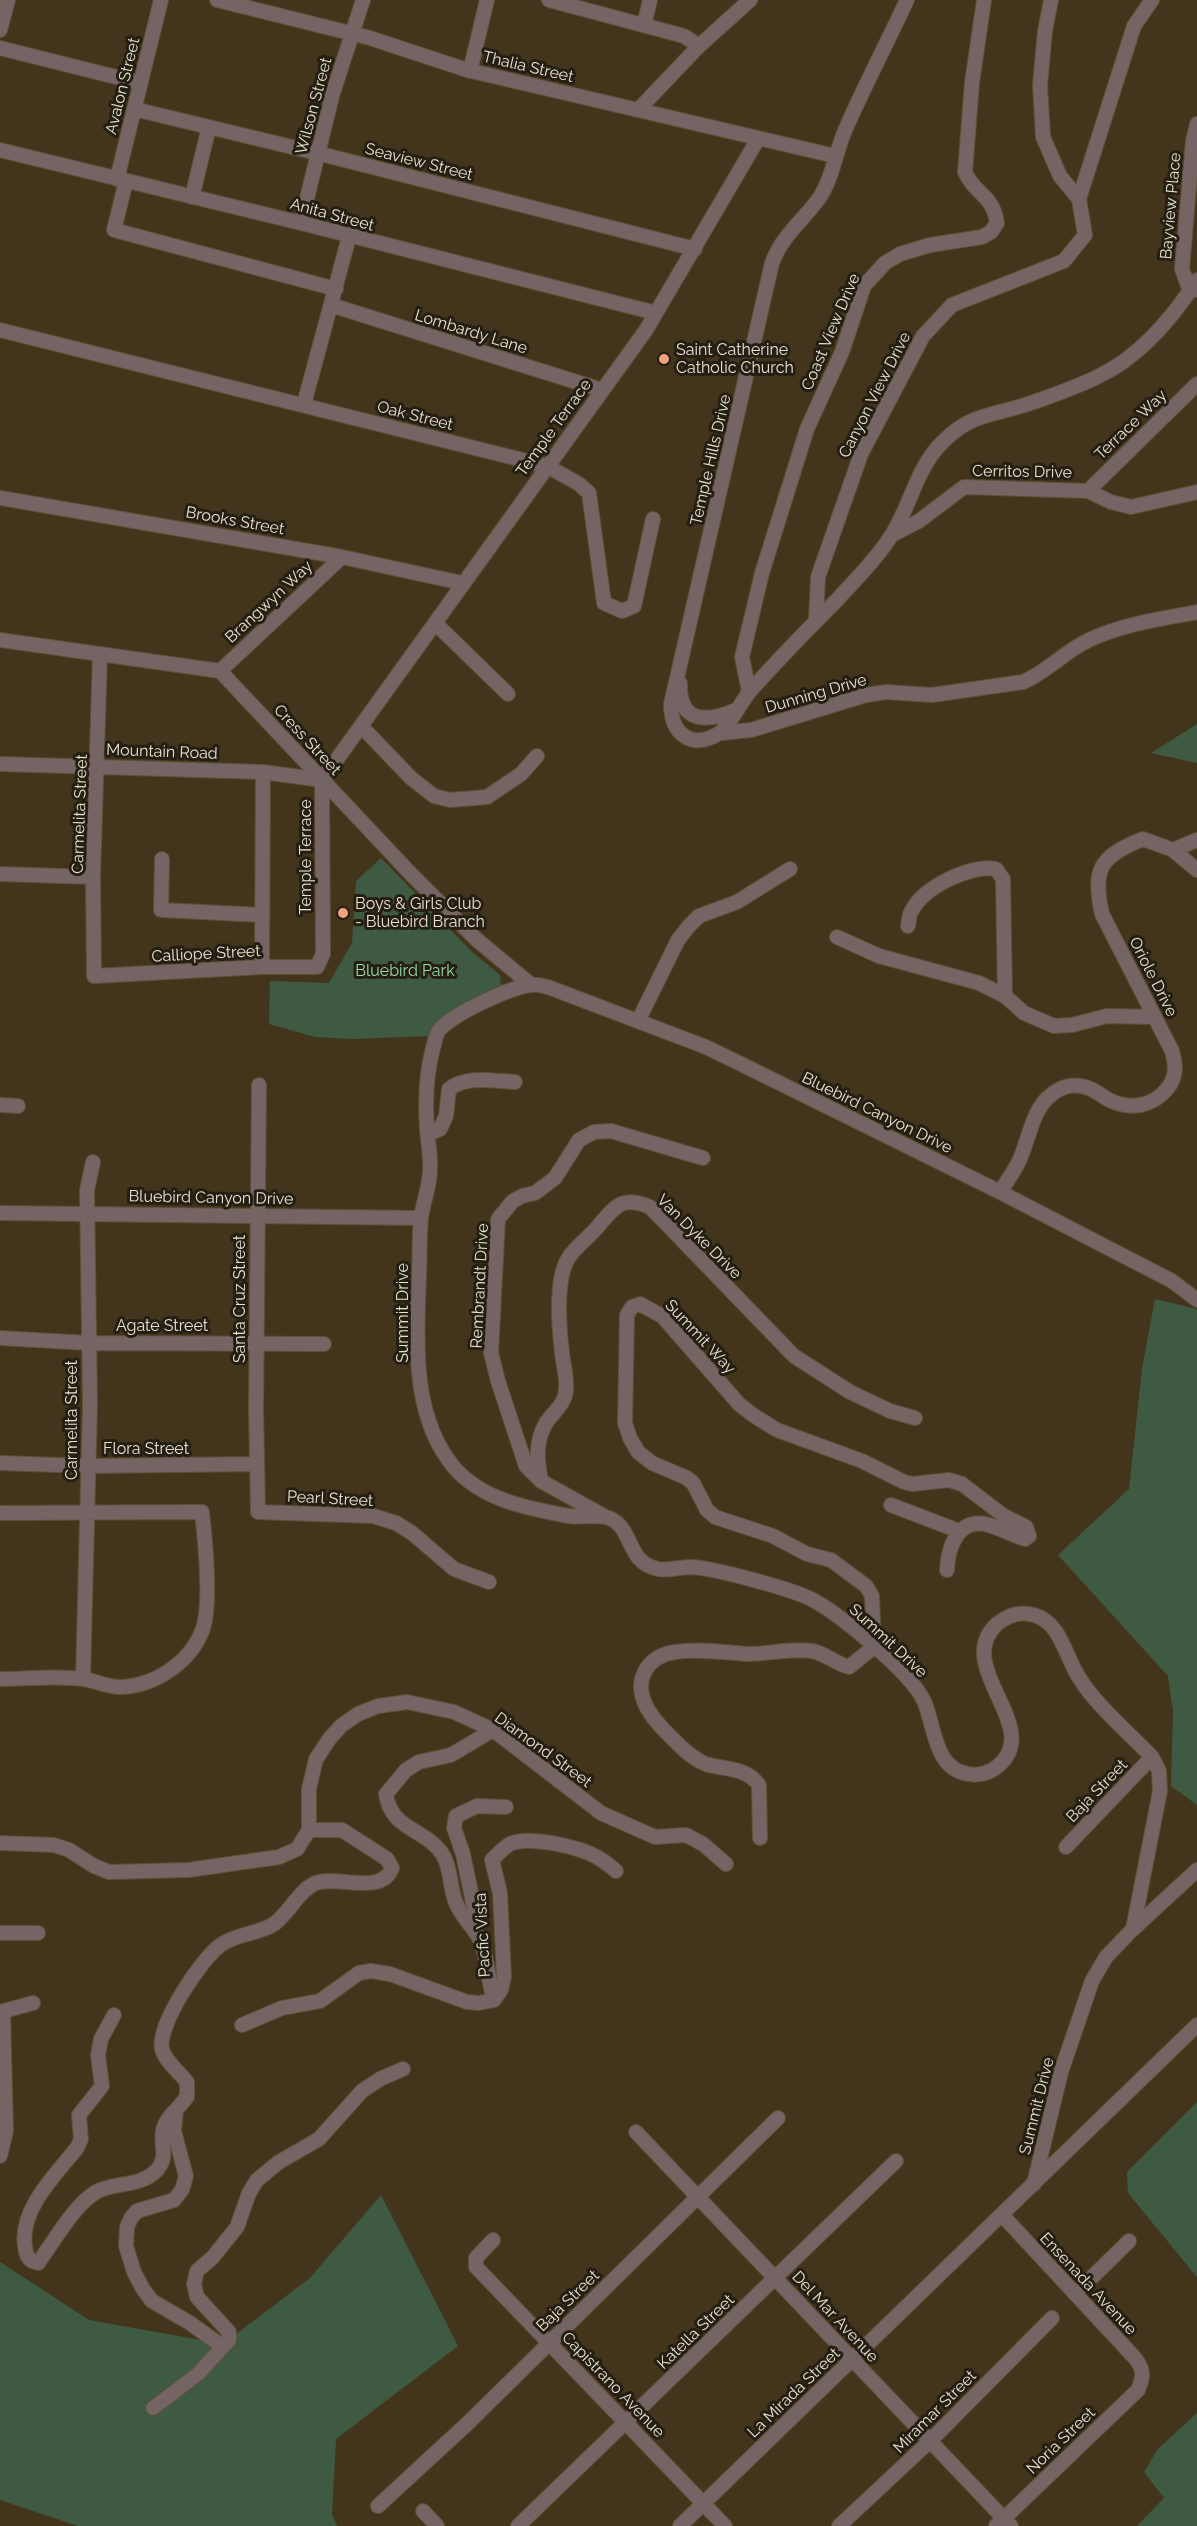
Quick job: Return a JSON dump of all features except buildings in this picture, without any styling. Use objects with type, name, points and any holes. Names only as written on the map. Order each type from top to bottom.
[{"type":"street","points":[[0,30],[8,0]]},
{"type":"street","name":"Avalon Street","points":[[121,180],[134,109],[161,0]]},
{"type":"street","name":"Thalia Street","points":[[217,0],[352,34],[470,71],[835,156]]},
{"type":"street","name":"Wilson Street","points":[[301,223],[332,96],[363,0]]},
{"type":"street","points":[[470,71],[487,0]]},
{"type":"street","points":[[549,0],[684,36],[699,46]]},
{"type":"street","points":[[644,24],[650,0]]},
{"type":"street","points":[[639,110],[699,46],[750,0]]},
{"type":"street","name":"Temple Hills Drive","points":[[721,733],[701,741],[693,741],[679,733],[674,725],[671,704],[772,263],[778,246],[820,197],[829,178],[835,156],[908,0]]},
{"type":"street","name":"Coast View Drive","points":[[749,692],[742,657],[762,573],[807,429],[842,352],[864,286],[885,263],[900,254],[930,245],[982,237],[991,232],[997,223],[992,204],[986,195],[969,181],[965,172],[971,94],[984,0]]},
{"type":"street","points":[[1051,0],[1045,31],[1040,86],[1042,137],[1060,176],[1078,199]]},
{"type":"street","name":"Canyon View Drive","points":[[816,621],[818,577],[858,465],[922,336],[952,306],[1064,261],[1085,235],[1078,199],[1134,26],[1152,0]]},
{"type":"street","points":[[0,48],[140,83]]},
{"type":"street","name":"Seaview Street","points":[[134,109],[318,153],[695,249]]},
{"type":"street","name":"Bayview Place","points":[[1195,287],[1182,269],[1193,141],[1197,124]]},
{"type":"street","points":[[192,197],[209,127]]},
{"type":"street","name":"Temple Terrace","points":[[319,964],[323,954],[322,780],[656,313],[758,139]]},
{"type":"street","name":"Anita Street","points":[[0,150],[656,313]]},
{"type":"street","points":[[121,180],[114,231],[336,289]]},
{"type":"street","points":[[304,404],[349,237]]},
{"type":"street","points":[[721,733],[749,692],[870,564],[892,535],[922,471],[936,449],[954,431],[974,418],[1032,403],[1102,375],[1131,355],[1156,333],[1195,287]]},
{"type":"street","name":"Lombardy Lane","points":[[331,305],[602,390]]},
{"type":"street","name":"Oak Street","points":[[0,330],[547,466],[579,484],[589,493],[604,603],[622,611],[634,606],[653,519]]},
{"type":"street","name":"Terrace Way","points":[[1088,491],[1197,384]]},
{"type":"street","name":"Cerritos Drive","points":[[892,535],[919,521],[964,487],[1088,491],[1111,502],[1131,507],[1197,492]]},
{"type":"street","name":"Brooks Street","points":[[0,498],[342,556],[462,583]]},
{"type":"street","name":"Brangwyn Way","points":[[220,671],[342,556]]},
{"type":"street","name":"Dunning Drive","points":[[721,733],[751,730],[866,694],[886,692],[932,695],[1023,682],[1098,636],[1118,629],[1197,612]]},
{"type":"street","points":[[435,622],[508,694]]},
{"type":"street","points":[[0,640],[220,671]]},
{"type":"street","name":"Carmelita Street","points":[[94,976],[93,877],[99,767],[100,654]]},
{"type":"street","name":"Cress Street","points":[[220,671],[476,939],[530,984]]},
{"type":"street","name":"Temple Hills Drive","points":[[679,675],[679,696],[689,712],[703,719],[712,719],[736,710]]},
{"type":"street","name":"Dunning Drive","points":[[736,710],[744,726],[751,730]]},
{"type":"street","points":[[361,726],[411,778],[434,796],[450,800],[487,797],[521,774],[537,756]]},
{"type":"street","name":"Mountain Road","points":[[0,764],[263,772],[322,780]]},
{"type":"street","points":[[262,968],[263,772]]},
{"type":"street","name":"Oriole Drive","points":[[1000,1192],[1018,1164],[1039,1109],[1049,1095],[1063,1087],[1078,1085],[1094,1089],[1109,1100],[1124,1106],[1148,1104],[1162,1095],[1171,1084],[1176,1067],[1172,1051],[1102,914],[1098,895],[1098,874],[1106,860],[1120,848],[1143,839],[1173,850],[1197,870]]},
{"type":"street","points":[[1173,850],[1197,840]]},
{"type":"street","points":[[162,859],[161,910],[262,915]]},
{"type":"street","points":[[908,926],[911,912],[935,887],[950,878],[984,866],[996,869],[1003,879],[1005,996]]},
{"type":"street","points":[[638,1021],[678,940],[689,926],[699,916],[737,902],[790,869]]},
{"type":"street","points":[[0,874],[93,877]]},
{"type":"street","points":[[837,937],[879,956],[979,983],[1005,996],[1024,1013],[1054,1026],[1072,1025],[1107,1016],[1155,1017]]},
{"type":"street","name":"Calliope Street","points":[[94,976],[262,968],[312,969],[319,964]]},
{"type":"street","name":"Bluebird Canyon Drive","points":[[530,984],[548,987],[731,1059],[1000,1192],[1172,1281],[1197,1300]]},
{"type":"street","name":"Summit Drive","points":[[530,984],[476,1005],[455,1017],[438,1031],[430,1058],[426,1094],[430,1174],[421,1218],[417,1345],[423,1398],[430,1428],[450,1463],[461,1475],[491,1496],[569,1516],[604,1516],[612,1519],[622,1527],[637,1558],[646,1565],[659,1569],[692,1567],[805,1596],[841,1618],[916,1688],[924,1700],[938,1746],[946,1763],[963,1774],[981,1774],[996,1768],[1008,1756],[1013,1739],[1009,1723],[985,1664],[983,1648],[989,1632],[1002,1619],[1013,1614],[1027,1613],[1041,1616],[1053,1626],[1083,1685],[1152,1757],[1159,1771],[1160,1791],[1133,1929],[1106,1957],[1092,1982],[1061,2072],[1034,2184]]},
{"type":"street","points":[[428,1134],[440,1129],[446,1116],[448,1089],[456,1083],[467,1080],[515,1082]]},
{"type":"street","name":"Santa Cruz Street","points":[[258,1512],[256,1343],[259,1085]]},
{"type":"street","points":[[0,1106],[18,1106]]},
{"type":"street","name":"Rembrandt Drive","points":[[604,1516],[541,1481],[526,1466],[491,1353],[496,1237],[501,1213],[513,1201],[535,1193],[555,1178],[579,1140],[594,1132],[611,1131],[703,1158]]},
{"type":"street","name":"Carmelita Street","points":[[84,1679],[88,1513],[87,1190],[93,1162]]},
{"type":"street","name":"Van Dyke Drive","points":[[541,1481],[537,1458],[538,1445],[546,1423],[563,1403],[566,1390],[562,1352],[562,1271],[579,1245],[623,1202],[637,1201],[650,1207],[794,1356],[850,1392],[890,1411],[915,1418]]},
{"type":"street","name":"Bluebird Canyon Drive","points":[[0,1213],[421,1218]]},
{"type":"street","name":"Summit Way","points":[[874,1647],[872,1596],[866,1586],[831,1560],[807,1554],[773,1536],[715,1517],[707,1510],[693,1483],[687,1478],[652,1463],[638,1452],[630,1438],[626,1423],[627,1315],[632,1307],[640,1304],[662,1316],[739,1404],[764,1423],[862,1461],[904,1482],[949,1480],[962,1484],[1004,1516],[1026,1527],[1029,1536],[1025,1539],[987,1524],[972,1524],[959,1531]]},
{"type":"street","name":"Agate Street","points":[[0,1338],[89,1343],[324,1344]]},
{"type":"street","name":"Flora Street","points":[[0,1463],[88,1466],[256,1464]]},
{"type":"street","points":[[891,1505],[959,1531],[948,1552],[946,1569]]},
{"type":"street","points":[[0,1513],[202,1512],[207,1598],[203,1630],[189,1653],[170,1671],[147,1682],[124,1687],[102,1686],[84,1679],[0,1679]]},
{"type":"street","name":"Pearl Street","points":[[258,1512],[373,1516],[396,1523],[412,1533],[454,1569],[489,1582]]},
{"type":"street","points":[[760,1838],[759,1785],[747,1773],[705,1764],[693,1757],[656,1722],[645,1704],[641,1690],[641,1676],[646,1666],[657,1657],[677,1651],[750,1654],[791,1651],[812,1652],[849,1667],[874,1647]]},
{"type":"street","name":"Diamond Street","points":[[309,1830],[309,1789],[316,1759],[342,1725],[358,1714],[378,1706],[407,1702],[454,1712],[493,1730],[601,1813],[655,1837],[686,1835],[703,1844],[726,1864]]},
{"type":"street","points":[[242,2025],[282,2008],[320,2001],[359,1973],[371,1971],[390,1974],[467,2002],[479,2003],[494,2000],[481,1941],[456,1903],[444,1857],[436,1845],[409,1829],[394,1815],[388,1807],[386,1794],[406,1770],[419,1762],[451,1755],[493,1730]]},
{"type":"street","name":"Baja Street","points":[[1066,1847],[1152,1757]]},
{"type":"street","points":[[470,1925],[475,1912],[463,1854],[454,1828],[456,1816],[477,1806],[506,1807]]},
{"type":"street","points":[[0,1843],[54,1845],[69,1850],[94,1866],[109,1872],[188,1869],[279,1857],[297,1849],[309,1830],[342,1830],[387,1859],[392,1868],[385,1879],[370,1883],[326,1880],[313,1884],[272,1926],[237,1936],[221,1944],[200,1966],[182,1993],[166,2027],[162,2049],[169,2061],[188,2082],[187,2097],[165,2120],[161,2130],[164,2153],[157,2170],[148,2178],[95,2193],[76,2211],[38,2263],[32,2262],[26,2255],[23,2236],[36,2199],[77,2148],[81,2139],[79,2115],[102,2086],[98,2055],[101,2038],[114,2015]]},
{"type":"street","name":"Pacfic Vista","points":[[494,2000],[501,1990],[504,1977],[500,1893],[492,1860],[510,1844],[544,1843],[577,1849],[598,1857],[616,1871]]},
{"type":"street","points":[[1133,1929],[1197,1870]]},
{"type":"street","points":[[0,1932],[38,1933]]},
{"type":"street","points":[[0,2156],[6,2131],[2,2012],[33,2003]]},
{"type":"street","points":[[1046,2134],[1064,2145],[1076,2143],[1197,2025]]},
{"type":"street","points":[[153,2408],[198,2374],[229,2340],[229,2332],[197,2297],[194,2284],[197,2271],[213,2257],[237,2227],[249,2193],[257,2180],[279,2162],[319,2139],[362,2091],[403,2068]]},
{"type":"street","points":[[176,2110],[174,2131],[186,2176],[182,2190],[174,2200],[137,2211],[127,2228],[126,2246],[134,2272],[152,2301],[190,2323],[223,2347]]},
{"type":"street","name":"Baja Street","points":[[378,2506],[468,2423],[778,2118]]},
{"type":"street","name":"Del Mar Avenue","points":[[636,2132],[930,2441],[1004,2524]]},
{"type":"street","name":"La Mirada Street","points":[[680,2526],[1076,2143]]},
{"type":"street","name":"Katella Street","points":[[518,2526],[896,2162]]},
{"type":"street","name":"Ensenada Avenue","points":[[1003,2216],[1134,2357],[1141,2366],[1144,2378]]},
{"type":"street","name":"Capistrano Avenue","points":[[493,2240],[476,2258],[476,2267],[725,2526]]},
{"type":"street","points":[[1075,2294],[1129,2241]]},
{"type":"street","name":"Miramar Street","points":[[839,2526],[930,2441],[1052,2318]]},
{"type":"street","name":"Noria Street","points":[[1004,2524],[1138,2390],[1144,2378]]},
{"type":"street","points":[[423,2511],[438,2526]]},
{"type":"green space","points":[[1197,724],[1197,763],[1151,753]]},
{"type":"green space","name":"Bluebird Park","points":[[381,858],[471,951],[500,975],[501,986],[430,1036],[352,1039],[315,1037],[269,1024],[270,981],[329,983],[352,943],[356,881]]},
{"type":"green space","points":[[1155,1299],[1197,1309],[1197,1805],[1171,1786],[1173,1711],[1168,1676],[1058,1555],[1129,1489],[1142,1369]]},
{"type":"green space","points":[[1197,2102],[1197,2277],[1128,2193],[1127,2172]]},
{"type":"green space","points":[[381,2195],[458,2346],[336,2439],[332,2514],[337,2526],[78,2526],[0,2500],[0,2262],[89,2320],[223,2344],[310,2278]]},
{"type":"green space","points":[[1197,2413],[1197,2526],[1137,2526],[1164,2498],[1144,2472],[1158,2449]]},
{"type":"place","name":"Saint Catherine Catholic Church","points":[[664,359]]},
{"type":"place","name":"Boys & Girls Club - Bluebird Branch","points":[[343,913]]}]
